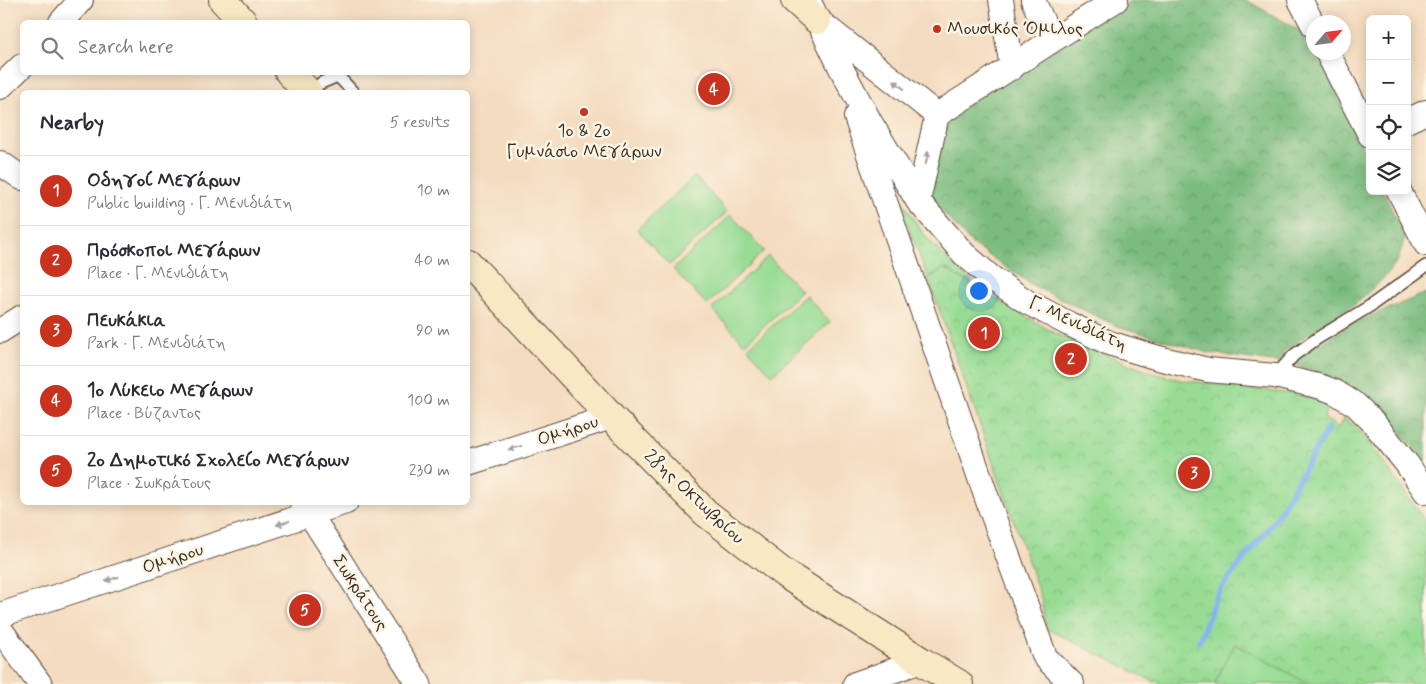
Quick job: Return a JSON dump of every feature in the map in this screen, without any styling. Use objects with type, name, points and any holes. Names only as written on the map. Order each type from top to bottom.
[{"type":"street","points":[[63,20],[81,0]]},
{"type":"street","points":[[223,0],[241,20]]},
{"type":"street","points":[[795,0],[813,10],[937,115]]},
{"type":"street","points":[[1001,0],[1012,68]]},
{"type":"street","points":[[1033,0],[1051,40]]},
{"type":"street","points":[[918,201],[937,115],[1116,0]]},
{"type":"street","points":[[1300,0],[1308,15]]},
{"type":"street","name":"Γ. Μενιδιάτη","points":[[813,10],[870,122],[918,201],[964,254],[993,279],[1027,302],[1109,342],[1167,360],[1208,370],[1275,376],[1335,392],[1356,405],[1373,422],[1407,464],[1426,492]]},
{"type":"street","points":[[1331,60],[1366,127]]},
{"type":"street","points":[[840,66],[872,167],[988,501],[1045,657],[1072,684]]},
{"type":"street","points":[[0,87],[20,68]]},
{"type":"street","points":[[1411,119],[1426,112]]},
{"type":"street","points":[[0,163],[20,177]]},
{"type":"street","points":[[1401,195],[1426,244]]},
{"type":"street","name":"28ης Οκτωβρίου","points":[[470,265],[611,417],[706,513],[748,547],[793,579],[921,662],[959,684]]},
{"type":"street","points":[[0,331],[20,318]]},
{"type":"street","name":"Ομήρου","points":[[470,462],[611,417]]},
{"type":"street","name":"Ομήρου","points":[[0,615],[306,508],[326,505]]},
{"type":"street","name":"Σωκράτους","points":[[306,508],[419,684]]},
{"type":"street","points":[[0,628],[40,684]]},
{"type":"street","points":[[855,684],[921,662]]},
{"type":"lane","points":[[306,84],[338,76],[351,90]]},
{"type":"lane","points":[[1275,376],[1294,355],[1370,306],[1426,266]]},
{"type":"green space","points":[[1132,0],[1246,0],[1306,34],[1306,60],[1320,60],[1366,155],[1366,195],[1385,195],[1405,237],[1398,260],[1384,278],[1357,303],[1283,352],[1280,363],[1209,353],[1117,326],[1032,285],[971,243],[926,194],[943,121],[1058,45]]},
{"type":"green space","points":[[695,176],[727,212],[669,265],[637,229]]},
{"type":"green space","points":[[889,176],[905,205],[929,241],[981,290],[944,269],[928,278]]},
{"type":"green space","points":[[731,215],[764,251],[707,305],[673,269]]},
{"type":"green space","points":[[768,256],[801,291],[745,344],[712,309]]},
{"type":"green space","points":[[944,268],[1058,335],[1149,372],[1181,380],[1294,394],[1317,400],[1327,406],[1324,418],[1339,428],[1344,418],[1355,426],[1366,438],[1426,522],[1426,684],[1159,684],[1045,628],[1042,601],[928,278]]},
{"type":"green space","points":[[1426,293],[1426,463],[1381,409],[1342,381],[1293,364],[1295,358],[1349,325]]},
{"type":"green space","points":[[806,295],[830,322],[772,375],[748,348]]},
{"type":"green space","points":[[1235,644],[1309,684],[1214,684]]},
{"type":"waterway","points":[[1199,642],[1215,599],[1277,517],[1328,428]]},
{"type":"place","name":"Μουσικός Όμιλος","points":[[937,29]]},
{"type":"place","name":"1ο Λύκειο Μεγάρων","points":[[714,89]]},
{"type":"place","name":"1ο & 2ο Γυμνάσιο Μεγάρων","points":[[584,112]]},
{"type":"place","name":"Οδηγοί Μεγάρων","points":[[984,333]]},
{"type":"place","name":"Πρόσκοποι Μεγάρων","points":[[1071,359]]},
{"type":"place","name":"Πευκάκια","points":[[1194,473]]},
{"type":"place","name":"2ο Δημοτικό Σχολείο Μεγάρων","points":[[305,610]]}]
